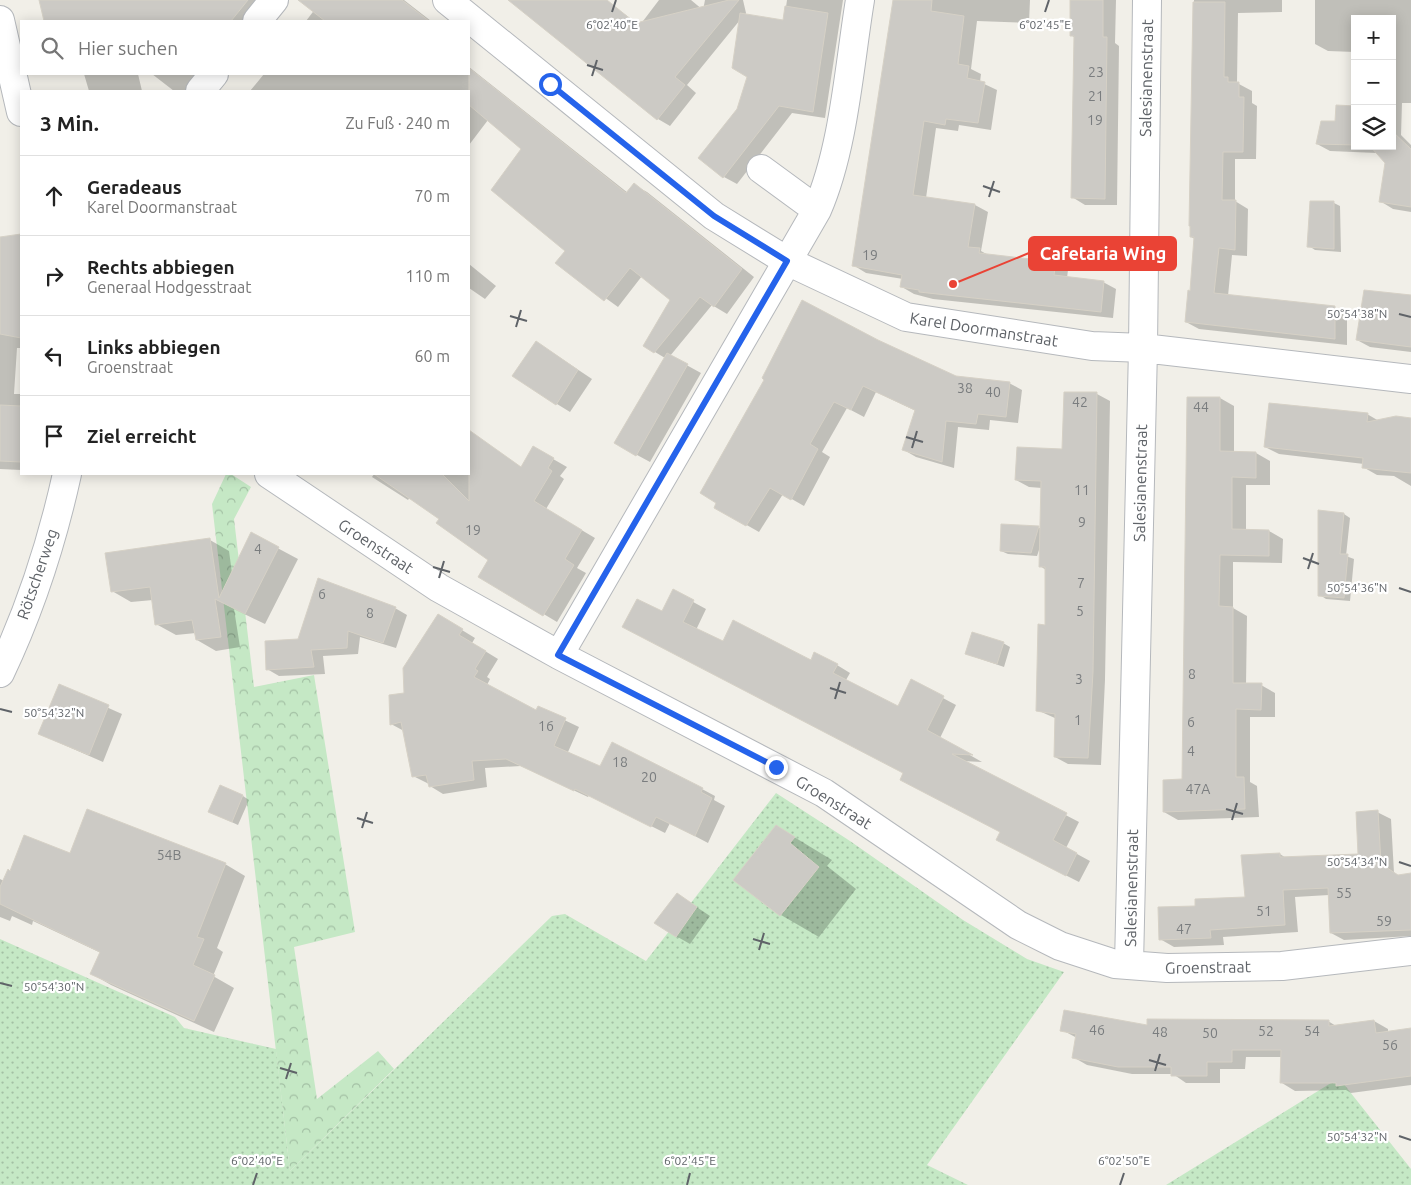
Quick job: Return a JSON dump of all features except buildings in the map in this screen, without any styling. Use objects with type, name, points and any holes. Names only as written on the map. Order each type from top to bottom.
[{"type":"street","points":[[258,20],[274,0]]},
{"type":"street","name":"Karel Doormanstraat","points":[[447,0],[714,216],[787,261],[906,317],[1092,346],[1144,348],[1411,379]]},
{"type":"street","points":[[558,655],[817,210],[828,185],[836,154],[860,0]]},
{"type":"street","name":"Salesianenstraat","points":[[1129,965],[1144,348],[1147,0]]},
{"type":"street","points":[[0,20],[20,108]]},
{"type":"street","points":[[201,90],[213,75]]},
{"type":"street","points":[[761,169],[817,210]]},
{"type":"street","name":"Rötscherweg","points":[[0,672],[36,584],[60,509],[67,475]]},
{"type":"street","name":"Groenstraat","points":[[270,475],[439,588],[558,655],[824,793],[1018,925],[1080,954],[1129,965],[1167,968],[1282,966],[1411,951]]},
{"type":"green space","points":[[226,475],[233,475],[251,487],[234,519],[254,687],[314,675],[355,932],[294,947],[317,1099],[378,1051],[394,1069],[290,1171],[212,504]]},
{"type":"green space","points":[[776,793],[850,841],[963,920],[1027,959],[1064,972],[927,1165],[968,1185],[0,1185],[0,939],[175,1017],[184,1028],[276,1049],[290,1171],[552,916],[565,914],[646,961]]},
{"type":"green space","points":[[1339,1078],[1411,1169],[1411,1185],[1166,1185]]},
{"type":"place","name":"Cafetaria Wing","points":[[953,284]]},
{"type":"route","points":[[550,84],[714,216],[787,261],[558,655],[776,767]]}]
